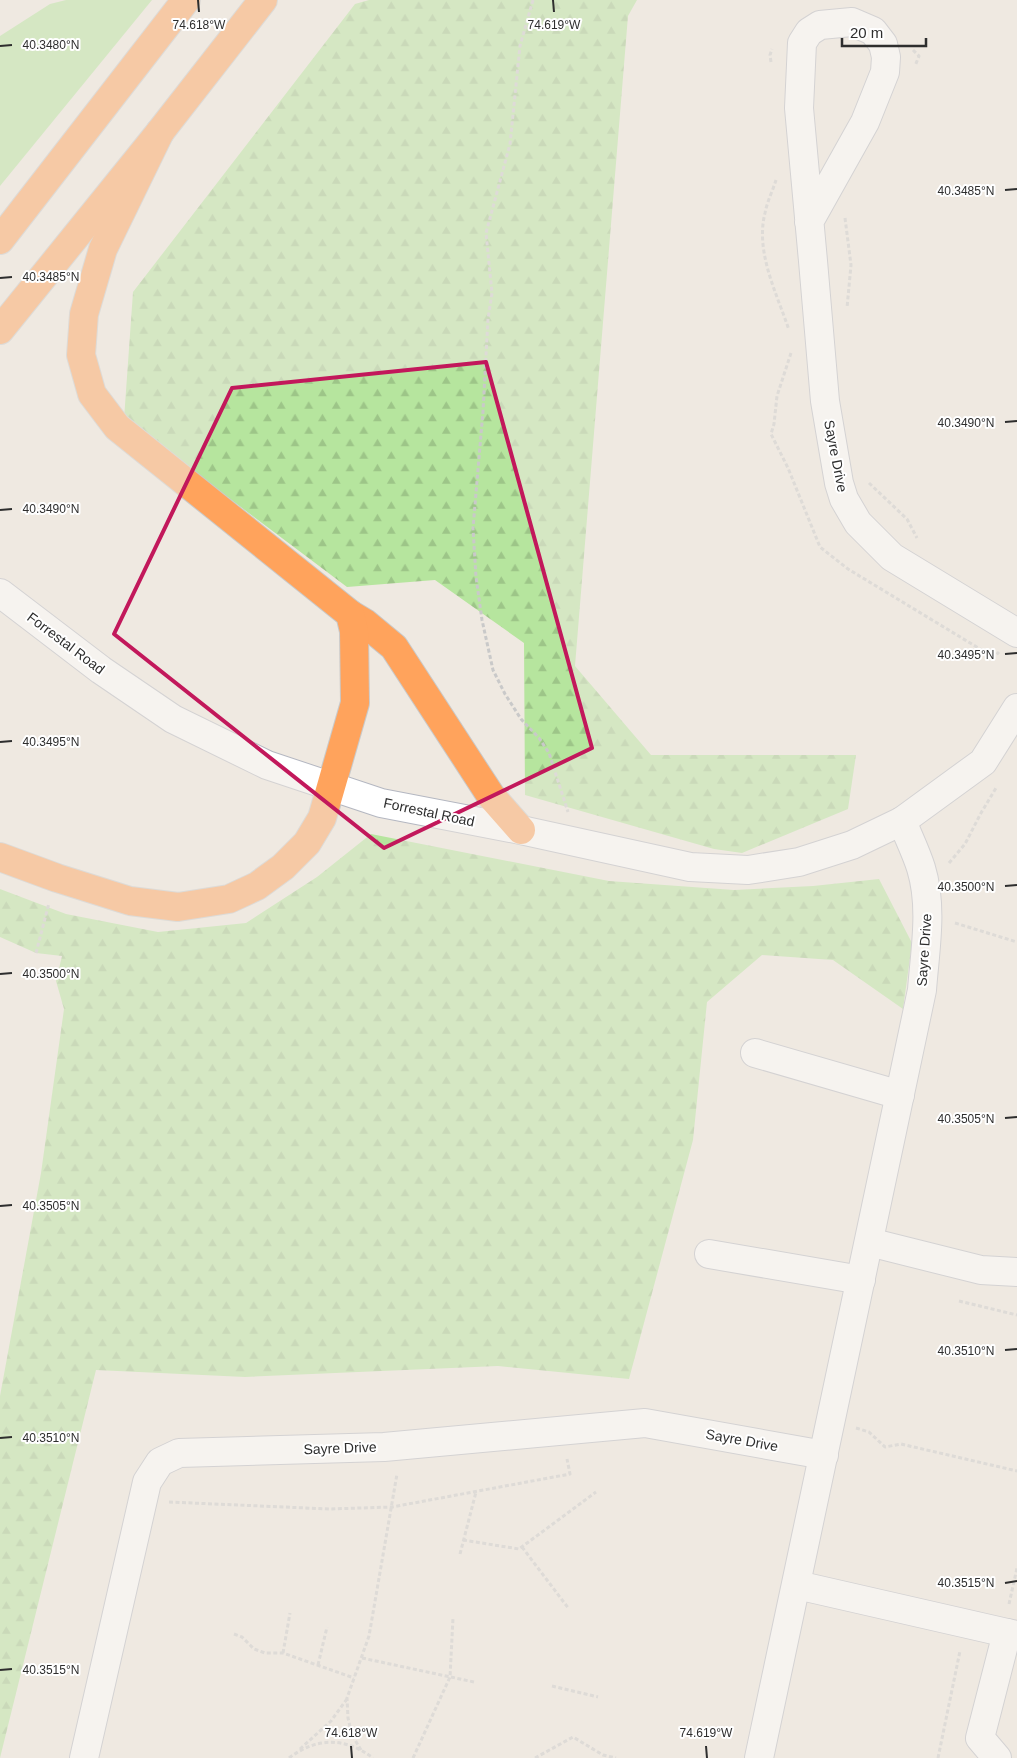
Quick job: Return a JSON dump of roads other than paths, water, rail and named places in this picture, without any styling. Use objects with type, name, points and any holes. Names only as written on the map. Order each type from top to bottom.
[{"type":"highway","points":[[0,240],[186,0]]},
{"type":"highway","points":[[0,330],[160,132],[263,0]]},
{"type":"highway","points":[[160,132],[103,249],[84,314],[81,355],[92,394],[117,427],[350,614],[365,623],[394,647],[491,796],[521,830]]},
{"type":"highway","points":[[0,857],[56,878],[130,901],[178,907],[229,899],[257,886],[283,867],[307,844],[322,818],[355,703],[354,631],[350,614]]},
{"type":"street","name":"Sayre Drive","points":[[809,222],[865,122],[885,72],[886,57],[882,44],[873,32],[852,22],[820,25],[809,32],[802,43],[799,108],[809,222],[825,401],[839,483],[844,500],[858,523],[892,557],[1017,633]]},
{"type":"street","name":"Forrestal Road","points":[[0,593],[101,670],[173,719],[267,765],[381,803],[521,830],[690,867],[748,870],[799,862],[852,845],[902,821]]},
{"type":"street","points":[[902,821],[983,762],[1017,708]]},
{"type":"street","name":"Sayre Drive","points":[[759,1758],[922,990],[928,914],[925,887],[921,868],[902,821]]},
{"type":"street","points":[[755,1052],[900,1095]]},
{"type":"street","points":[[869,1242],[981,1270],[1017,1272]]},
{"type":"street","points":[[709,1254],[861,1280]]},
{"type":"street","name":"Sayre Drive","points":[[84,1758],[147,1482],[160,1462],[178,1453],[384,1446],[645,1423],[824,1455]]},
{"type":"street","points":[[797,1585],[965,1624],[1010,1626],[980,1738],[997,1758]]}]
